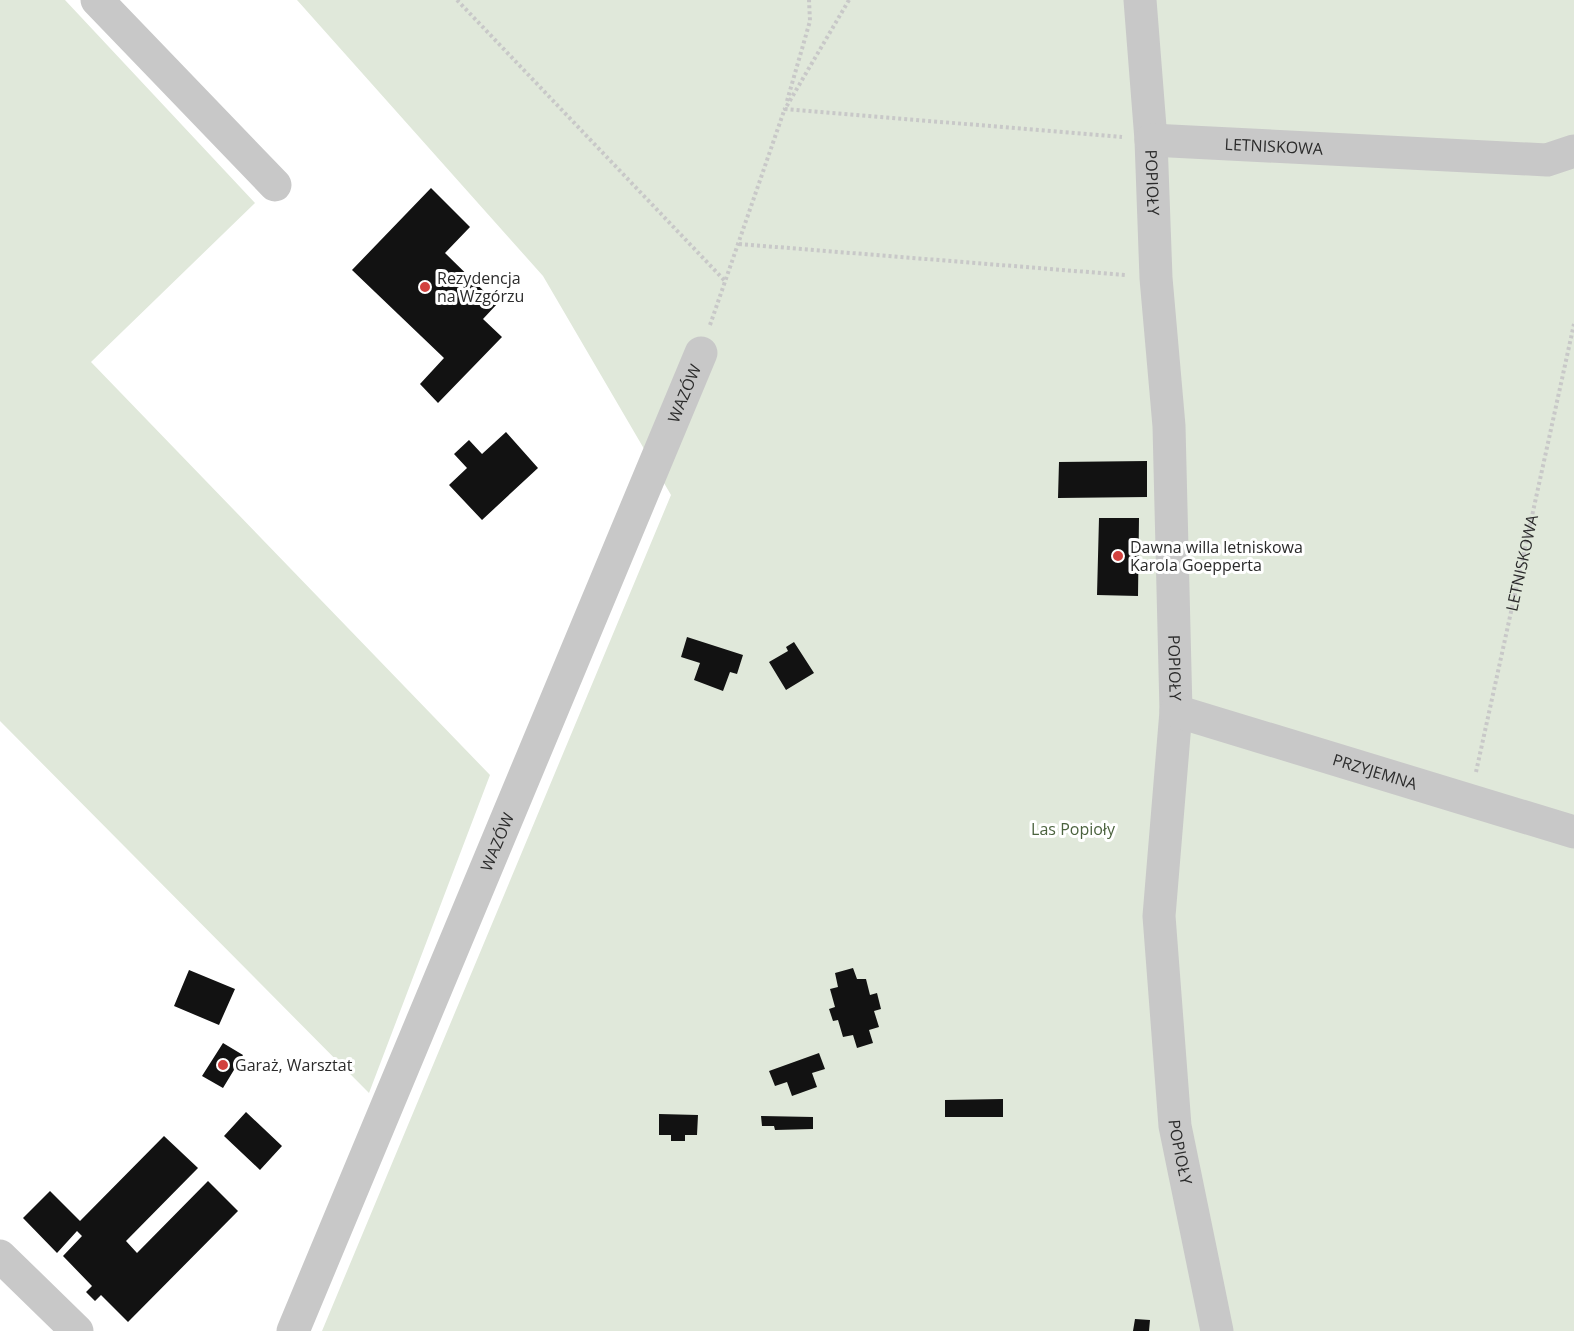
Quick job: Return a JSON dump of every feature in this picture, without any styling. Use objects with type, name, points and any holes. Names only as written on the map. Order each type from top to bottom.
[{"type":"street","points":[[97,0],[274,185]]},
{"type":"street","name":"POPIOŁY","points":[[1140,0],[1151,140],[1156,278],[1169,426],[1176,711],[1159,916],[1175,1126],[1216,1331]]},
{"type":"street","name":"LETNISKOWA","points":[[1151,140],[1547,160],[1574,151]]},
{"type":"street","name":"WAZÓW","points":[[293,1331],[700,353]]},
{"type":"street","name":"PRZYJEMNA","points":[[1176,711],[1574,832]]},
{"type":"street","points":[[0,1256],[76,1331]]},
{"type":"path","points":[[457,0],[726,282]]},
{"type":"path","points":[[700,353],[785,109],[810,21],[809,0]]},
{"type":"path","points":[[785,109],[849,0]]},
{"type":"path","points":[[785,109],[1151,140]]},
{"type":"path","points":[[739,244],[1156,278]]},
{"type":"path","name":"LETNISKOWA","points":[[1470,800],[1574,324]]},
{"type":"green space","points":[[0,0],[65,0],[255,203],[91,362],[490,775],[369,1093],[0,721]]},
{"type":"green space","name":"Las Popioły","points":[[297,0],[1574,0],[1574,1331],[322,1331],[671,495],[543,276]]},
{"type":"building","name":"Rezydencja na Wzgórzu","points":[[431,188],[470,227],[445,253],[497,304],[483,319],[502,337],[438,403],[420,384],[444,358],[352,270]]},
{"type":"building","points":[[506,432],[538,468],[482,520],[449,485],[467,468],[454,454],[469,440],[482,454]]},
{"type":"building","points":[[1147,461],[1147,497],[1058,498],[1059,462]]},
{"type":"building","name":"Dawna willa letniskowa Karola Goepperta","points":[[1099,518],[1139,518],[1138,596],[1097,595]]},
{"type":"building","points":[[687,637],[743,655],[737,674],[730,672],[723,691],[694,680],[700,663],[681,657]]},
{"type":"building","points":[[794,642],[814,673],[786,690],[769,662],[788,651],[786,647]]},
{"type":"building","points":[[853,968],[857,979],[866,979],[870,995],[877,993],[881,1009],[874,1011],[879,1027],[869,1030],[873,1043],[857,1048],[853,1035],[843,1037],[838,1020],[833,1021],[829,1009],[835,1007],[830,989],[838,987],[835,973]]},
{"type":"building","points":[[189,970],[235,989],[219,1025],[174,1006]]},
{"type":"building","name":"Garaż, Warsztat","points":[[223,1043],[243,1055],[223,1088],[202,1076]]},
{"type":"building","points":[[819,1053],[825,1069],[812,1073],[817,1087],[792,1096],[787,1082],[775,1086],[769,1071]]},
{"type":"building","points":[[1003,1099],[1003,1117],[945,1117],[945,1100]]},
{"type":"building","points":[[246,1112],[282,1146],[260,1170],[224,1136]]},
{"type":"building","points":[[659,1114],[698,1115],[697,1135],[685,1135],[685,1141],[671,1141],[671,1135],[659,1135]]},
{"type":"building","points":[[761,1116],[813,1117],[813,1129],[775,1130],[774,1126],[762,1126]]},
{"type":"building","points":[[164,1136],[198,1168],[126,1241],[137,1253],[208,1181],[238,1211],[128,1322],[101,1295],[95,1301],[86,1292],[92,1286],[63,1256],[82,1236],[77,1231],[57,1253],[23,1218],[50,1191],[80,1221]]},
{"type":"building","points":[[1135,1319],[1150,1320],[1149,1331],[1133,1331]]},
{"type":"place","name":"Rezydencja na Wzgórzu","points":[[425,287]]},
{"type":"place","name":"Dawna willa letniskowa Karola Goepperta","points":[[1118,556]]},
{"type":"place","name":"Garaż, Warsztat","points":[[223,1065]]}]
